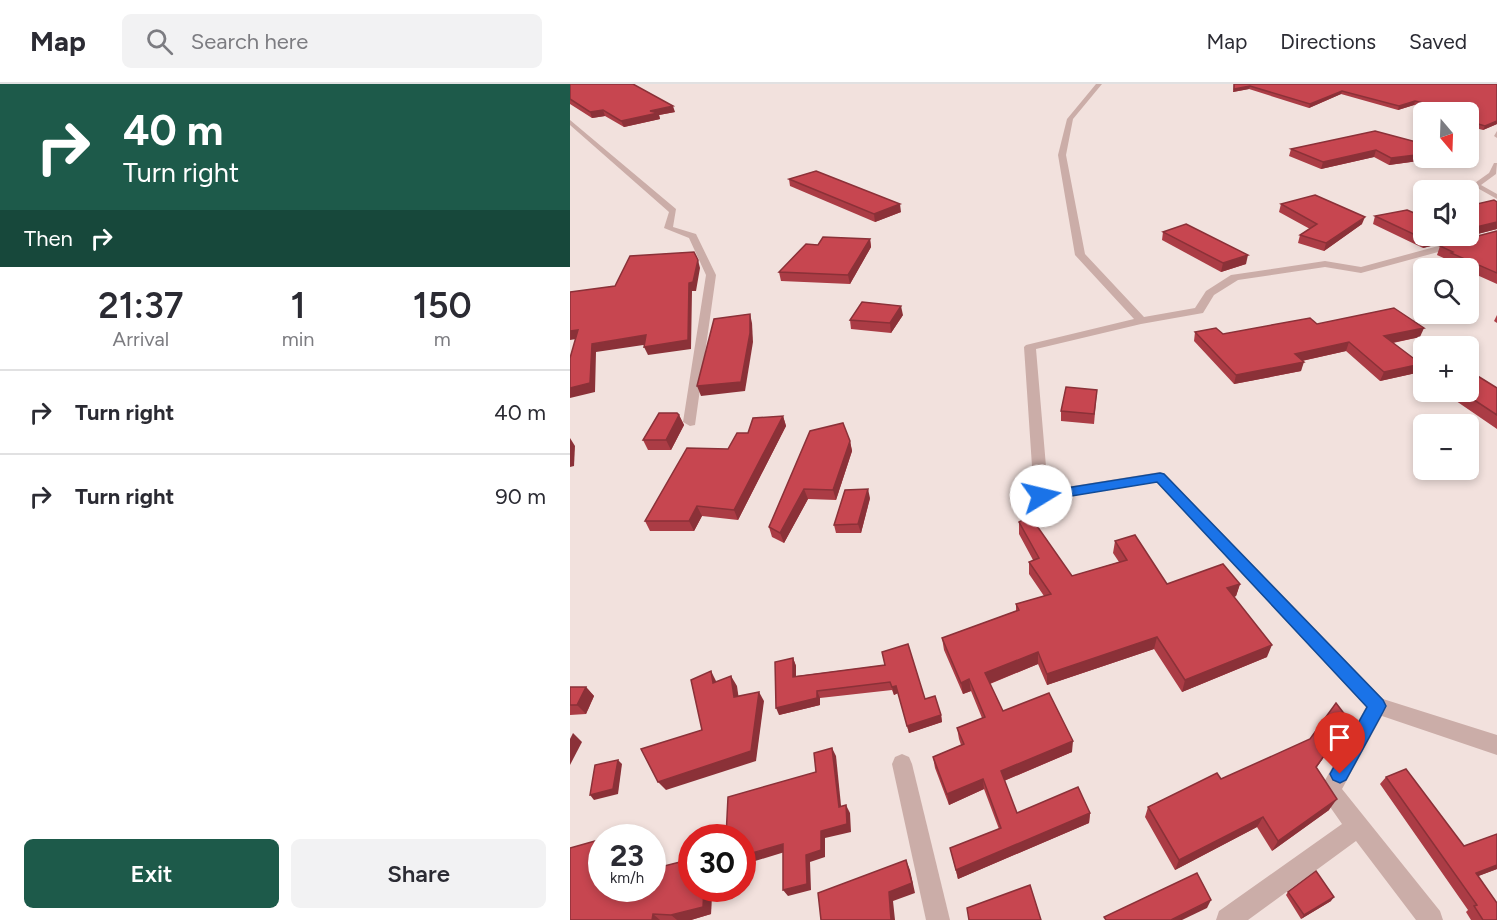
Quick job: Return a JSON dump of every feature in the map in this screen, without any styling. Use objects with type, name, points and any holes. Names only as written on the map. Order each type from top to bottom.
[{"type":"street","points":[[1099,84],[1070,119],[1062,154],[1064,166],[1080,255],[1140,321]]},
{"type":"street","points":[[570,122],[673,211],[668,228],[693,236],[711,275],[690,422]]},
{"type":"street","points":[[1497,165],[1494,175],[1476,185],[1497,198]]},
{"type":"street","points":[[1497,233],[1361,270],[1325,264],[1234,277],[1210,293],[1198,311],[1140,321],[1030,347],[1041,496],[1160,477],[1377,706],[1497,745]]},
{"type":"street","points":[[1377,706],[1330,791],[1431,920]]},
{"type":"street","points":[[902,764],[938,920]]},
{"type":"street","points":[[1228,920],[1358,826]]},
{"type":"building","points":[[570,84],[633,84],[673,106],[650,111],[658,113],[621,121],[603,110],[590,112],[570,99]]},
{"type":"building","points":[[1234,84],[1497,84],[1497,121],[1485,126],[1479,124],[1479,102],[1415,101],[1399,106],[1342,91],[1310,104],[1250,86],[1234,89]]},
{"type":"building","points":[[1375,131],[1413,141],[1413,155],[1391,158],[1376,150],[1323,162],[1291,149]]},
{"type":"building","points":[[816,171],[900,204],[874,214],[789,179]]},
{"type":"building","points":[[1315,195],[1365,217],[1326,243],[1300,235],[1317,224],[1281,204]]},
{"type":"building","points":[[1494,200],[1497,202],[1497,222],[1479,226],[1479,203]]},
{"type":"building","points":[[1407,210],[1413,212],[1413,234],[1375,216]]},
{"type":"building","points":[[1186,224],[1248,255],[1223,263],[1163,232]]},
{"type":"building","points":[[1497,231],[1497,273],[1479,265],[1479,258],[1462,258],[1440,246],[1479,246],[1479,236]]},
{"type":"building","points":[[823,237],[870,239],[848,275],[779,272],[806,244],[818,245]]},
{"type":"building","points":[[694,252],[698,260],[693,282],[689,283],[688,340],[644,347],[646,335],[592,344],[590,383],[570,388],[570,358],[578,330],[570,331],[570,292],[615,286],[630,256]]},
{"type":"building","points":[[862,302],[901,306],[890,323],[850,320]]},
{"type":"building","points":[[1394,308],[1413,321],[1413,324],[1424,328],[1384,336],[1413,358],[1413,366],[1384,372],[1349,342],[1295,354],[1304,362],[1236,375],[1195,332],[1216,328],[1223,334],[1310,318],[1317,324]]},
{"type":"building","points":[[750,314],[750,333],[741,382],[697,386],[714,319]]},
{"type":"building","points":[[1479,377],[1497,388],[1497,415],[1477,402]]},
{"type":"building","points":[[1066,387],[1097,390],[1094,414],[1061,411]]},
{"type":"building","points":[[659,413],[679,415],[666,440],[643,440]]},
{"type":"building","points":[[783,416],[734,510],[697,506],[689,521],[645,521],[687,448],[728,449],[737,433],[748,433],[753,418]]},
{"type":"building","points":[[843,423],[850,441],[833,490],[804,489],[780,533],[769,527],[810,431]]},
{"type":"building","points":[[868,489],[858,524],[834,525],[845,490]]},
{"type":"building","points":[[1030,516],[1072,576],[1127,560],[1115,541],[1135,535],[1167,584],[1223,564],[1240,584],[1227,588],[1272,645],[1185,680],[1157,637],[1047,674],[1038,652],[985,673],[1003,711],[1049,693],[1073,741],[1001,771],[1017,813],[1078,787],[1090,813],[956,870],[950,848],[1001,828],[983,779],[947,794],[933,757],[964,744],[957,728],[985,717],[969,679],[961,683],[942,638],[1019,610],[1016,604],[1051,594],[1029,562],[1039,558],[1019,522]]},
{"type":"building","points":[[908,644],[925,699],[935,696],[941,715],[907,726],[896,686],[892,687],[890,682],[817,691],[817,698],[776,708],[775,662],[793,658],[793,677],[885,665],[882,652]]},
{"type":"building","points":[[711,671],[713,683],[731,676],[734,697],[759,692],[751,751],[658,782],[641,749],[702,730],[691,680]]},
{"type":"building","points":[[570,687],[586,687],[577,705],[570,705]]},
{"type":"building","points":[[1336,703],[1349,720],[1316,767],[1337,799],[1278,841],[1263,817],[1179,860],[1148,807],[1217,773],[1221,779],[1310,739]]},
{"type":"building","points":[[832,748],[839,807],[846,805],[847,824],[821,831],[821,850],[806,855],[807,884],[783,890],[783,844],[756,852],[756,824],[727,824],[728,797],[816,772],[814,753]]},
{"type":"building","points":[[618,760],[613,789],[590,795],[595,765]]},
{"type":"building","points":[[1406,769],[1464,846],[1497,834],[1497,865],[1476,873],[1497,903],[1497,920],[1483,920],[1474,906],[1477,905],[1386,777]]},
{"type":"building","points":[[588,843],[588,902],[666,902],[666,866],[678,862],[678,902],[703,902],[703,907],[671,915],[653,914],[652,920],[570,920],[570,848]]},
{"type":"building","points":[[906,860],[912,883],[889,892],[891,920],[821,920],[818,893]]},
{"type":"building","points":[[1316,871],[1334,897],[1304,915],[1288,892]]},
{"type":"building","points":[[1197,873],[1211,900],[1171,920],[1106,920],[1104,917]]},
{"type":"building","points":[[1030,885],[1041,920],[969,920],[967,908]]},
{"type":"route","points":[[1041,496],[1160,477],[1377,706],[1340,774]]}]
